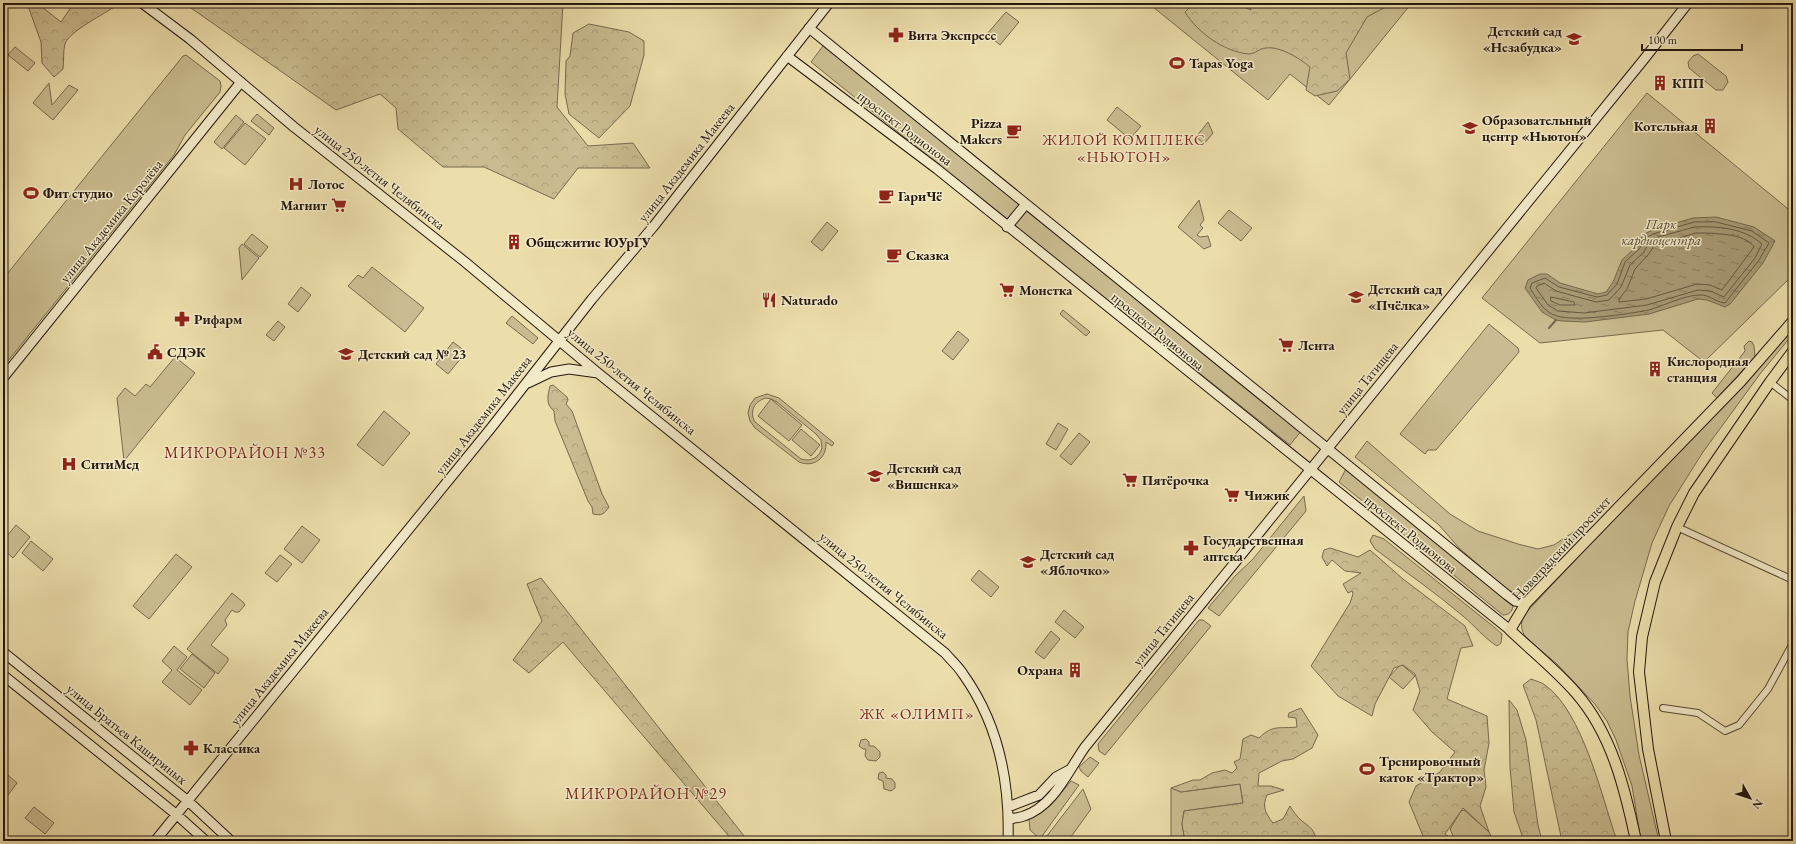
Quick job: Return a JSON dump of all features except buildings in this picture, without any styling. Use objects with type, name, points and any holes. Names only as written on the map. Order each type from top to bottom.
[{"type":"main road","name":"Новоградский проспект","points":[[1510,630],[1526,604],[1741,381],[1793,321]]},
{"type":"main road","points":[[1666,841],[1648,749],[1639,672],[1642,637],[1655,582],[1677,526],[1694,493],[1793,351]]},
{"type":"main road","points":[[1510,630],[1552,668],[1577,694],[1597,722],[1612,754],[1627,800],[1636,841]]},
{"type":"street","name":"улица 250-летия Челябинска","points":[[142,3],[190,39],[294,127],[465,262],[598,373],[945,653],[963,674],[989,721],[1006,778],[1008,841]]},
{"type":"street","name":"улица Академика Макеева","points":[[155,841],[653,227],[829,3]]},
{"type":"street","name":"улица Татищева","points":[[1008,819],[1024,816],[1046,802],[1062,783],[1085,747],[1688,3]]},
{"type":"street","name":"проспект Родионова","points":[[809,28],[1507,595],[1515,601],[1526,604]]},
{"type":"street","name":"проспект Родионова","points":[[787,56],[936,169],[1510,630]]},
{"type":"street","name":"улица Академика Королёва","points":[[3,378],[241,82]]},
{"type":"street","points":[[1007,227],[1026,204]]},
{"type":"street","points":[[525,384],[551,372],[568,369],[598,373]]},
{"type":"street","points":[[1770,382],[1793,400]]},
{"type":"street","points":[[1677,526],[1793,580]]},
{"type":"street","points":[[1663,708],[1698,713],[1725,730],[1739,725],[1768,689],[1793,643]]},
{"type":"street","name":"улица Братьев Кашириных","points":[[3,652],[188,801],[231,841]]},
{"type":"street","points":[[3,675],[177,815],[206,841]]},
{"type":"street","name":"улица Татищева","points":[[1008,807],[1039,795],[1056,777],[1069,770]]},
{"type":"green space","points":[[29,3],[37,3],[61,22],[74,3],[115,3],[117,5],[80,28],[68,39],[64,47],[63,69],[54,77],[42,63],[41,42],[28,6]]},
{"type":"green space","points":[[184,3],[563,3],[557,107],[588,146],[633,143],[650,168],[578,168],[554,199],[484,167],[443,167],[398,129],[396,108],[380,94],[336,110]]},
{"type":"green space","points":[[1148,3],[1411,4],[1329,105],[1290,74],[1268,100]]},
{"type":"green space","points":[[1234,3],[1251,10],[1249,3],[1393,3],[1367,17],[1346,53],[1350,79],[1337,91],[1315,96],[1306,90],[1310,67],[1300,60],[1289,53],[1271,48],[1264,48],[1249,54],[1230,49],[1204,34],[1185,12],[1192,5]]},
{"type":"green space","points":[[1006,12],[1019,22],[1000,45],[987,34]]},
{"type":"green space","points":[[589,24],[629,32],[644,41],[644,55],[630,106],[599,138],[569,114],[565,94],[566,61],[570,56],[573,33]]},
{"type":"green space","points":[[823,46],[1020,204],[1007,220],[811,62]]},
{"type":"green space","points":[[15,47],[35,63],[28,71],[8,55]]},
{"type":"green space","points":[[1698,54],[1726,76],[1728,82],[1723,90],[1716,90],[1689,68],[1688,62],[1693,56]]},
{"type":"green space","points":[[186,55],[220,81],[220,92],[185,135],[174,155],[3,367],[3,279],[183,56]]},
{"type":"green space","points":[[49,83],[52,105],[69,85],[78,90],[53,120],[33,103]]},
{"type":"green space","name":"Парк кардиоцентра","points":[[1647,93],[1793,213],[1793,275],[1704,362],[1663,330],[1540,343],[1482,298]]},
{"type":"green space","points":[[1117,107],[1141,126],[1130,139],[1107,120]]},
{"type":"green space","points":[[257,114],[274,128],[269,135],[251,121]]},
{"type":"green space","points":[[236,115],[244,122],[222,149],[214,142]]},
{"type":"green space","points":[[1208,122],[1213,133],[1204,144],[1196,137]]},
{"type":"green space","points":[[245,123],[266,139],[245,165],[224,148]]},
{"type":"green space","points":[[1199,200],[1204,220],[1200,225],[1203,228],[1197,235],[1200,237],[1208,236],[1211,246],[1204,249],[1178,227]]},
{"type":"green space","points":[[1027,210],[1302,430],[1290,445],[1014,226]]},
{"type":"green space","points":[[1229,210],[1252,228],[1241,241],[1218,223]]},
{"type":"green space","points":[[827,222],[838,231],[822,251],[811,242]]},
{"type":"green space","points":[[252,234],[268,247],[260,257],[244,244]]},
{"type":"green space","points":[[242,244],[259,258],[242,280],[239,248]]},
{"type":"green space","points":[[372,267],[424,308],[405,332],[348,286],[358,275],[363,278]]},
{"type":"green space","points":[[301,287],[311,295],[298,312],[288,304]]},
{"type":"green space","points":[[1063,310],[1090,332],[1086,336],[1060,314]]},
{"type":"green space","points":[[512,316],[538,338],[533,344],[506,323]]},
{"type":"green space","points":[[278,321],[285,327],[274,341],[266,335]]},
{"type":"green space","points":[[1489,324],[1518,348],[1519,352],[1436,450],[1428,450],[1425,454],[1400,434]]},
{"type":"green space","points":[[1793,325],[1793,334],[1760,374],[1703,452],[1669,506],[1652,543],[1635,601],[1628,632],[1627,659],[1630,696],[1639,755],[1659,841],[1641,841],[1632,786],[1616,740],[1607,721],[1594,703],[1557,664],[1526,638],[1523,632],[1522,621],[1524,615]]},
{"type":"green space","points":[[958,331],[969,340],[953,360],[942,351]]},
{"type":"green space","points":[[1749,341],[1752,342],[1754,346],[1755,357],[1717,398],[1712,393],[1745,351],[1744,346]]},
{"type":"green space","points":[[453,342],[466,352],[448,374],[436,364]]},
{"type":"green space","points":[[175,357],[195,373],[124,461],[117,398],[125,388],[135,396],[146,384],[150,387]]},
{"type":"green space","points":[[553,385],[567,397],[568,400],[566,404],[572,411],[602,494],[609,507],[602,514],[593,514],[592,507],[588,501],[555,421],[554,411],[548,402],[550,386]]},
{"type":"green space","points":[[767,394],[779,398],[834,443],[832,446],[826,442],[826,448],[822,457],[814,463],[805,464],[799,462],[755,428],[750,421],[748,413],[750,405],[755,398]],"holes":[[[766,398],[777,402],[816,434],[821,440],[822,448],[817,457],[808,460],[801,459],[755,422],[752,414],[754,407],[758,402]]]},
{"type":"green space","points":[[771,399],[802,425],[789,441],[758,416]]},
{"type":"green space","points":[[384,411],[410,433],[383,466],[357,445]]},
{"type":"green space","points":[[1058,423],[1068,429],[1056,450],[1046,444]]},
{"type":"green space","points":[[801,429],[820,445],[811,456],[792,440]]},
{"type":"green space","points":[[1079,433],[1090,442],[1071,465],[1060,456]]},
{"type":"green space","points":[[1367,441],[1450,514],[1478,531],[1518,544],[1538,549],[1554,545],[1584,525],[1604,503],[1607,505],[1522,594],[1510,592],[1459,548],[1439,525],[1355,457]]},
{"type":"green space","points":[[1346,469],[1512,603],[1513,606],[1509,614],[1503,615],[1339,482]]},
{"type":"green space","points":[[1304,496],[1306,511],[1219,616],[1208,608],[1235,576],[1253,559]]},
{"type":"green space","points":[[16,525],[30,537],[13,558],[3,549],[3,541]]},
{"type":"green space","points":[[302,526],[320,540],[302,563],[284,549]]},
{"type":"green space","points":[[1373,535],[1384,539],[1494,627],[1502,634],[1501,643],[1497,646],[1492,643],[1452,607],[1375,549],[1370,541]]},
{"type":"green space","points":[[31,541],[53,559],[43,571],[22,553]]},
{"type":"green space","points":[[1330,548],[1358,557],[1370,550],[1403,579],[1465,626],[1473,646],[1461,648],[1447,699],[1487,716],[1489,743],[1484,770],[1486,787],[1480,806],[1489,832],[1463,808],[1445,834],[1453,840],[1486,839],[1485,841],[1425,841],[1409,802],[1416,786],[1440,772],[1455,752],[1432,732],[1413,710],[1420,691],[1415,674],[1403,665],[1394,668],[1375,704],[1372,716],[1338,696],[1311,666],[1350,603],[1353,594],[1352,591],[1348,593],[1343,584],[1361,573],[1345,571],[1332,560],[1327,566],[1322,557],[1324,550]]},
{"type":"green space","points":[[176,554],[192,567],[149,619],[133,606]]},
{"type":"green space","points":[[280,555],[292,564],[277,582],[265,573]]},
{"type":"green space","points":[[979,570],[999,587],[991,597],[971,580]]},
{"type":"green space","points":[[541,578],[748,841],[733,841],[563,642],[529,673],[513,660],[542,621],[527,584]]},
{"type":"green space","points":[[232,593],[245,605],[239,612],[232,610],[225,620],[227,625],[211,645],[228,658],[228,661],[218,674],[187,649]]},
{"type":"green space","points":[[1064,610],[1084,627],[1075,638],[1055,622]]},
{"type":"green space","points":[[1199,620],[1203,620],[1211,626],[1105,755],[1099,751],[1098,744]]},
{"type":"green space","points":[[1051,631],[1060,639],[1044,659],[1035,652]]},
{"type":"green space","points":[[174,646],[187,657],[177,670],[202,690],[190,705],[162,682],[172,670],[162,661]]},
{"type":"green space","points":[[192,654],[215,673],[204,688],[180,669]]},
{"type":"green space","points":[[1401,664],[1415,676],[1403,689],[1389,677]]},
{"type":"green space","points":[[1531,679],[1545,685],[1558,698],[1570,715],[1581,735],[1598,780],[1617,841],[1562,841],[1536,720],[1523,685]]},
{"type":"green space","points":[[1509,700],[1517,710],[1526,740],[1538,825],[1542,841],[1524,841],[1514,812],[1510,767]]},
{"type":"green space","points":[[1301,708],[1318,735],[1312,748],[1293,759],[1282,761],[1259,773],[1258,786],[1271,786],[1284,790],[1267,795],[1265,799],[1265,809],[1273,823],[1283,819],[1290,806],[1298,818],[1312,829],[1315,834],[1316,841],[1185,841],[1182,824],[1184,811],[1243,803],[1240,784],[1181,792],[1171,788],[1193,780],[1200,780],[1212,773],[1225,770],[1232,773],[1237,768],[1234,762],[1240,759],[1243,739],[1251,735],[1259,738],[1268,731],[1277,728],[1297,727],[1296,718],[1288,717],[1289,713]]},
{"type":"green space","points":[[866,739],[869,742],[869,746],[874,746],[880,752],[880,757],[876,761],[868,760],[865,756],[866,749],[859,746],[861,740]]},
{"type":"green space","points":[[1090,757],[1099,763],[1088,777],[1079,767]]},
{"type":"green space","points":[[3,771],[17,783],[8,795],[3,792]]},
{"type":"green space","points":[[883,772],[886,775],[886,778],[892,779],[895,783],[895,788],[891,791],[884,789],[883,781],[878,779],[879,773]]},
{"type":"green space","points":[[1071,781],[1079,785],[1040,839],[1030,830],[1029,819],[1051,805]]},
{"type":"green space","points":[[1240,784],[1243,803],[1184,811],[1182,824],[1185,841],[1171,841],[1171,788],[1181,792]]},
{"type":"green space","points":[[1083,789],[1091,809],[1068,841],[1043,841]]},
{"type":"green space","points":[[34,807],[54,823],[45,834],[25,818]]},
{"type":"green space","points":[[1464,810],[1489,832],[1491,836],[1454,838],[1450,829],[1461,811]]},
{"type":"water","points":[[1716,217],[1754,227],[1775,241],[1763,263],[1730,304],[1725,307],[1707,300],[1698,299],[1649,314],[1585,322],[1562,321],[1556,320],[1542,312],[1525,288],[1528,280],[1540,274],[1547,274],[1560,283],[1598,294],[1606,292],[1613,282],[1622,260],[1637,246],[1643,235],[1652,230],[1693,218]]},
{"type":"waterway","points":[[1549,328],[1556,320]]},
{"type":"place","name":"Вита Экспресс","points":[[896,35]]},
{"type":"place","name":"Детский сад «Незабудка»","points":[[1574,39]]},
{"type":"place","name":"Tapas Yoga","points":[[1177,63]]},
{"type":"place","name":"КПП","points":[[1660,83]]},
{"type":"place","name":"Котельная","points":[[1710,126]]},
{"type":"place","name":"Образовательный центр «Ньютон»","points":[[1470,128]]},
{"type":"place","name":"Pizza Makers","points":[[1014,131]]},
{"type":"place","name":"Лотос","points":[[296,184]]},
{"type":"place","name":"Фит студио","points":[[31,193]]},
{"type":"place","name":"ГариЧё","points":[[886,196]]},
{"type":"place","name":"Магнит","points":[[339,205]]},
{"type":"place","name":"Общежитие ЮУрГУ","points":[[514,242]]},
{"type":"place","name":"Сказка","points":[[894,255]]},
{"type":"place","name":"Монетка","points":[[1007,290]]},
{"type":"place","name":"Детский сад «Пчёлка»","points":[[1356,297]]},
{"type":"place","name":"Naturado","points":[[769,300]]},
{"type":"place","name":"Рифарм","points":[[182,319]]},
{"type":"place","name":"Лента","points":[[1286,345]]},
{"type":"place","name":"СДЭК","points":[[155,352]]},
{"type":"place","name":"Детский сад № 23","points":[[346,354]]},
{"type":"place","name":"Кислородная станция","points":[[1655,369]]},
{"type":"place","name":"СитиМед","points":[[69,464]]},
{"type":"place","name":"Детский сад «Вишенка»","points":[[875,476]]},
{"type":"place","name":"Пятёрочка","points":[[1130,480]]},
{"type":"place","name":"Чижик","points":[[1232,495]]},
{"type":"place","name":"Государственная аптека","points":[[1191,548]]},
{"type":"place","name":"Детский сад «Яблочко»","points":[[1028,562]]},
{"type":"place","name":"Охрана","points":[[1075,670]]},
{"type":"place","name":"Классика","points":[[191,748]]},
{"type":"place","name":"Тренировочный каток «Трактор»","points":[[1367,769]]},
{"type":"district","name":"ЖИЛОЙ КОМПЛЕКС «НЬЮТОН»","points":[[1124,148]]},
{"type":"district","name":"МИКРОРАЙОН №33","points":[[245,452]]},
{"type":"district","name":"ЖК «ОЛИМП»","points":[[917,714]]},
{"type":"district","name":"МИКРОРАЙОН №29","points":[[646,793]]}]
